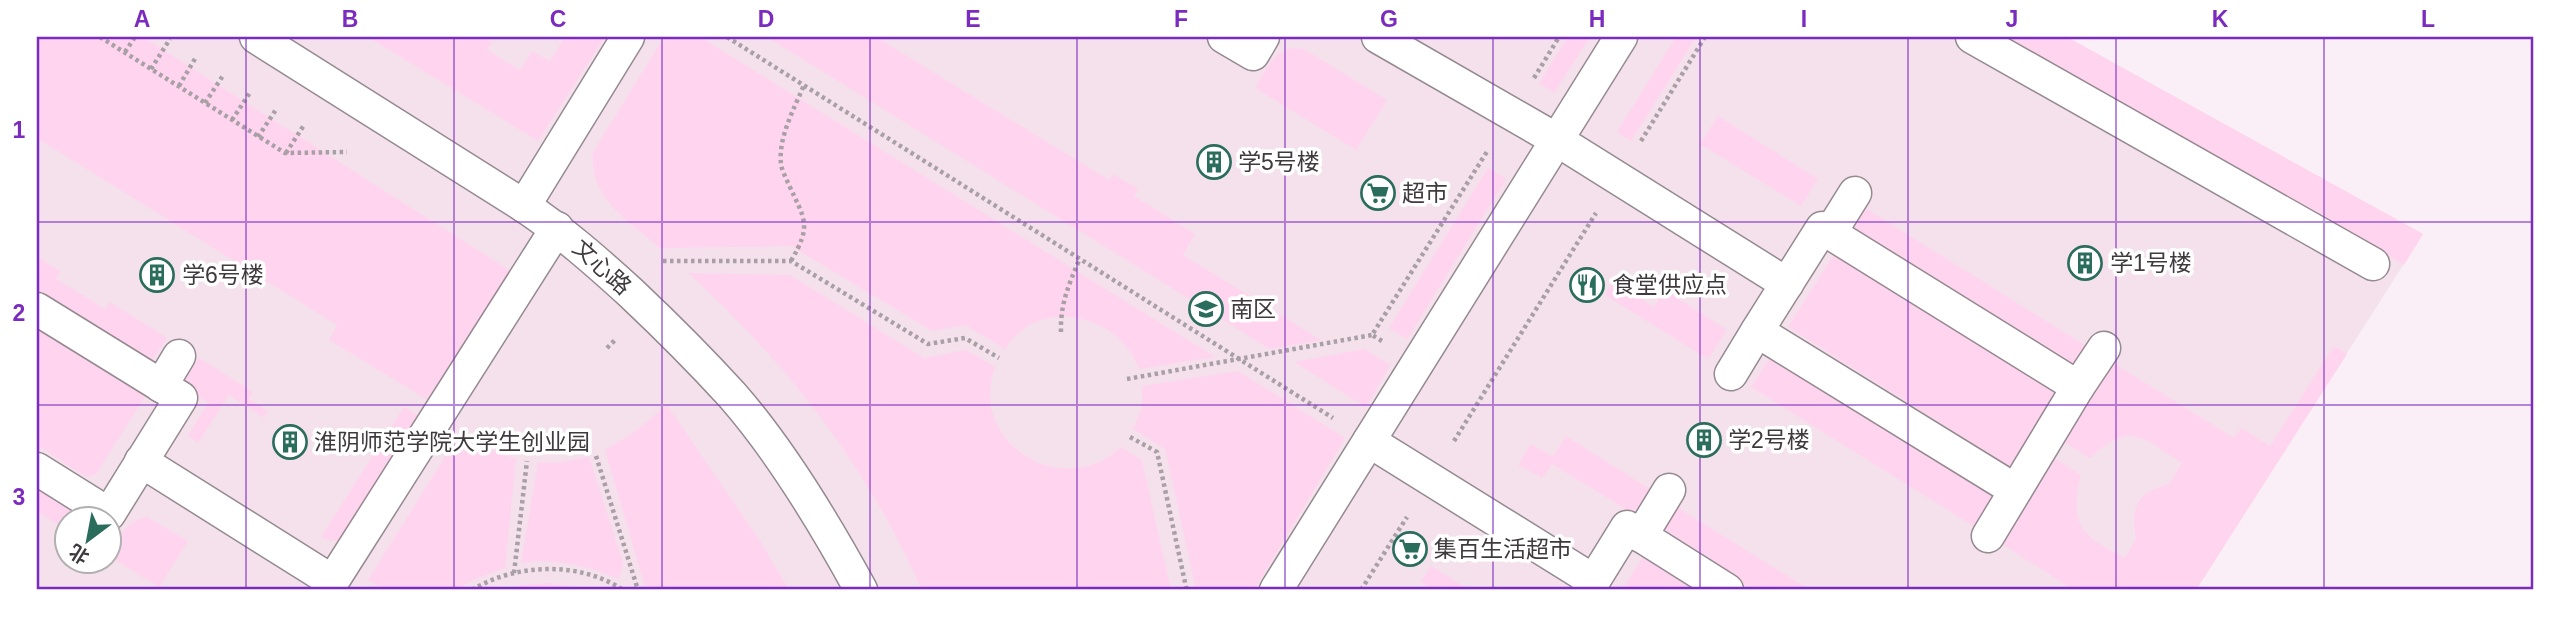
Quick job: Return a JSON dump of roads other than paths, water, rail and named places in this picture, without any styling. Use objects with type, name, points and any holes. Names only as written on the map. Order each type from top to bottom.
[{"type":"lane","name":"文心路","points":[[256,37],[557,228],[661,321],[733,397],[796,480],[861,590]]},
{"type":"lane","points":[[524,206],[628,37]]},
{"type":"lane","points":[[1224,37],[1253,54],[1263,37]]},
{"type":"lane","points":[[1378,37],[1557,140],[1787,284]]},
{"type":"lane","points":[[1276,590],[1621,37]]},
{"type":"lane","points":[[1972,37],[2373,264]]},
{"type":"lane","points":[[1830,233],[1855,193]]},
{"type":"lane","points":[[141,461],[329,586],[557,228]]},
{"type":"lane","points":[[1731,374],[1822,228],[2078,387]]},
{"type":"lane","points":[[37,309],[181,398],[115,504]]},
{"type":"lane","points":[[1757,331],[2015,490]]},
{"type":"lane","points":[[1988,536],[2104,348]]},
{"type":"lane","points":[[161,386],[179,356]]},
{"type":"lane","points":[[1369,441],[1591,586],[1628,527],[1727,590]]},
{"type":"lane","points":[[37,470],[89,504]]},
{"type":"lane","points":[[1641,536],[1669,490]]},
{"type":"place","name":"学5号楼","points":[[1214,162]]},
{"type":"place","name":"超市","points":[[1378,193]]},
{"type":"place","name":"学1号楼","points":[[2085,263]]},
{"type":"place","name":"学6号楼","points":[[157,275]]},
{"type":"place","name":"食堂供应点","points":[[1587,285]]},
{"type":"place","name":"南区","points":[[1206,309]]},
{"type":"place","name":"学2号楼","points":[[1704,440]]},
{"type":"place","name":"淮阴师范学院大学生创业园","points":[[290,442]]},
{"type":"place","name":"集百生活超市","points":[[1410,549]]}]
